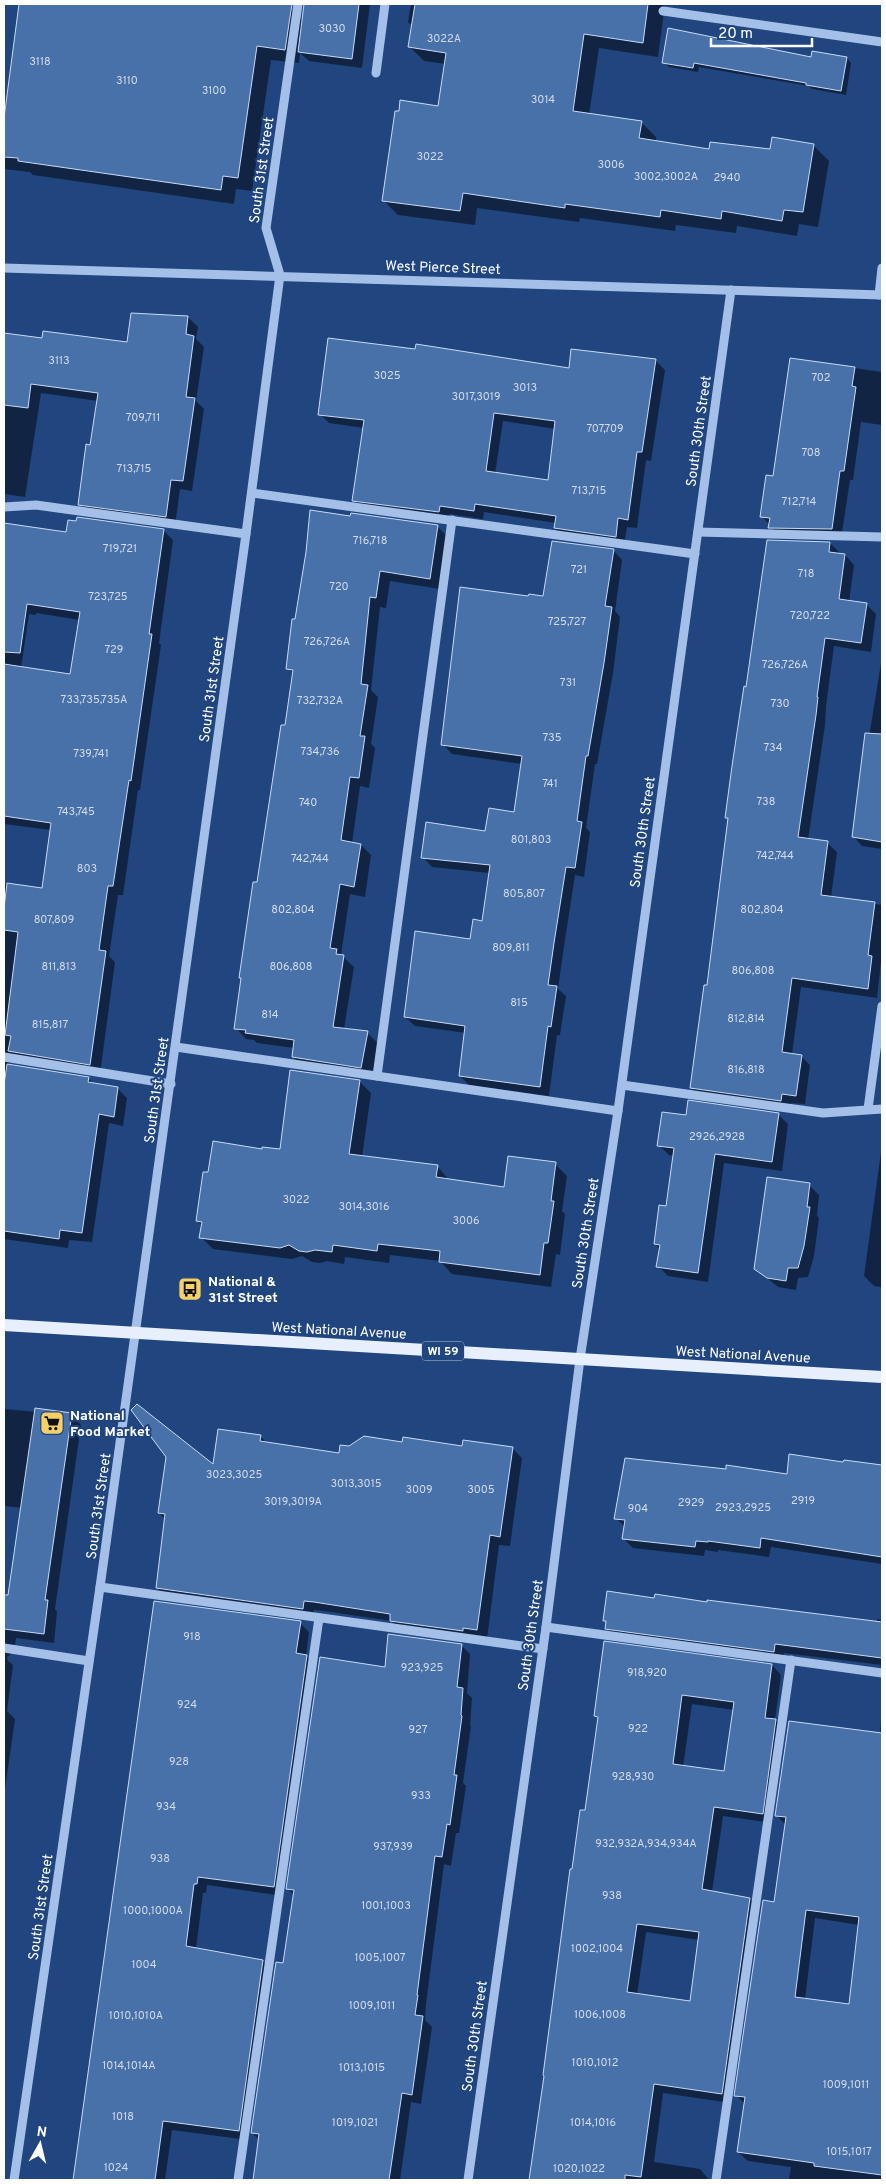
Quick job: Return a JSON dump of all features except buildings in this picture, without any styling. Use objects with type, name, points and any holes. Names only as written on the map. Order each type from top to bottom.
[{"type":"main road","name":"West National Avenue","points":[[4,1325],[882,1377]]},
{"type":"street","name":"South 31st Street","points":[[14,2180],[136,1334],[252,493],[280,275],[266,228],[298,4]]},
{"type":"street","points":[[376,73],[385,4]]},
{"type":"street","points":[[663,11],[882,42]]},
{"type":"street","name":"West Pierce Street","points":[[4,268],[881,295]]},
{"type":"street","points":[[881,295],[882,268]]},
{"type":"street","name":"South 30th Street","points":[[468,2180],[543,1649],[580,1360],[622,1085],[731,290]]},
{"type":"street","points":[[252,493],[694,554]]},
{"type":"street","points":[[4,506],[36,505],[246,534]]},
{"type":"street","points":[[377,1076],[452,520]]},
{"type":"street","points":[[698,532],[882,537]]},
{"type":"street","points":[[868,1109],[882,1006]]},
{"type":"street","points":[[176,1047],[618,1111]]},
{"type":"street","points":[[4,1057],[171,1084]]},
{"type":"street","points":[[622,1085],[823,1113],[882,1109]]},
{"type":"street","points":[[100,1587],[543,1649]]},
{"type":"street","points":[[238,2180],[319,1618]]},
{"type":"street","points":[[546,1627],[882,1673]]},
{"type":"street","points":[[4,1648],[89,1661]]},
{"type":"street","points":[[716,2180],[791,1660]]},
{"type":"place","name":"National & 31st Street","points":[[190,1289]]},
{"type":"place","name":"National Food Market","points":[[52,1423]]}]
